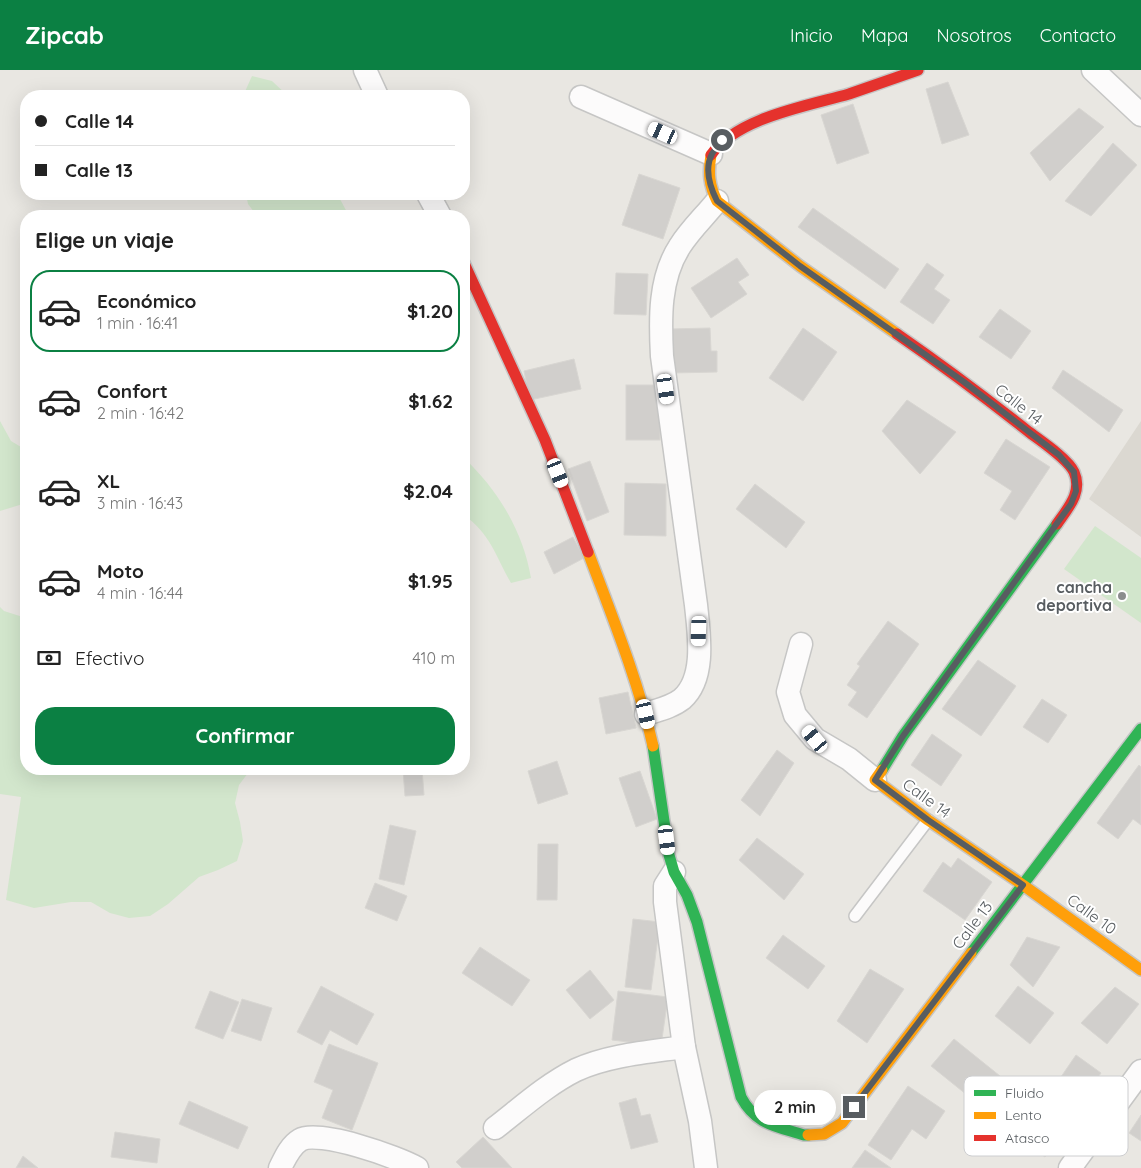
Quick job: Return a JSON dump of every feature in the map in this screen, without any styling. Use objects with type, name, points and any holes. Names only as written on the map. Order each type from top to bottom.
[{"type":"street","points":[[365,70],[374,90]]},
{"type":"street","points":[[646,714],[667,707],[682,698],[694,682],[698,672],[699,631],[662,356],[660,328],[664,290],[671,263],[680,246],[717,201],[710,187],[708,171],[712,154],[722,140],[754,122],[851,93],[918,70]]},
{"type":"street","points":[[1092,70],[1141,115]]},
{"type":"street","points":[[581,97],[712,154]]},
{"type":"street","name":"Calle 14","points":[[717,201],[800,266],[964,382],[1059,455],[1074,472],[1076,491],[1071,504],[903,736],[875,780],[928,820],[1023,885]]},
{"type":"street","points":[[470,276],[555,465],[616,625],[646,714],[656,758],[669,855],[674,872],[668,878],[664,894],[684,1046],[700,1121],[706,1168]]},
{"type":"street","points":[[801,644],[788,692],[795,715],[815,739],[849,759],[875,780]]},
{"type":"street","name":"Calle 13","points":[[674,872],[697,922],[741,1097],[748,1110],[762,1121],[781,1128],[804,1135],[824,1134],[842,1123],[1141,729]]},
{"type":"street","name":"Calle 10","points":[[1023,885],[1141,970]]},
{"type":"street","points":[[496,1128],[547,1088],[577,1070],[596,1062],[684,1046]]},
{"type":"street","points":[[1128,1090],[1141,1072]]},
{"type":"street","points":[[280,1168],[290,1149],[300,1140],[311,1136],[370,1148],[407,1162],[417,1168]]},
{"type":"street","points":[[1070,1168],[1079,1156]]},
{"type":"lane","points":[[854,916],[928,820]]},
{"type":"shaded area","points":[[1141,421],[1141,537],[1089,499]]},
{"type":"green space","points":[[252,76],[272,81],[282,90],[246,90]]},
{"type":"green space","points":[[247,200],[341,200],[346,210],[252,210]]},
{"type":"green space","points":[[0,421],[11,441],[20,446],[20,505],[0,511]]},
{"type":"green space","points":[[470,464],[488,484],[507,512],[522,544],[531,578],[511,583],[487,538],[470,520]]},
{"type":"green space","name":"cancha deportiva","points":[[1095,526],[1141,558],[1141,623],[1064,569]]},
{"type":"green space","points":[[0,607],[4,611],[20,616],[20,775],[246,775],[239,785],[235,803],[243,841],[237,861],[199,877],[168,904],[150,916],[129,918],[110,913],[91,902],[71,902],[34,908],[6,900],[21,797],[0,794]]},
{"type":"building","points":[[948,82],[969,135],[942,144],[926,89]]},
{"type":"building","points":[[853,104],[869,153],[837,164],[821,115]]},
{"type":"building","points":[[1079,108],[1104,127],[1050,181],[1030,153]]},
{"type":"building","points":[[1113,143],[1137,165],[1091,216],[1065,201]]},
{"type":"building","points":[[639,174],[680,188],[663,239],[622,225]]},
{"type":"building","points":[[813,208],[899,269],[885,289],[798,227]]},
{"type":"building","points":[[737,258],[749,275],[738,282],[747,294],[711,318],[691,288]]},
{"type":"building","points":[[927,263],[944,275],[934,289],[950,300],[933,324],[900,302]]},
{"type":"building","points":[[616,273],[648,274],[646,315],[614,314]]},
{"type":"building","points":[[1000,309],[1031,331],[1011,359],[979,337]]},
{"type":"building","points":[[710,328],[711,351],[717,351],[717,372],[671,373],[670,329]]},
{"type":"building","points":[[803,328],[837,352],[803,401],[769,378]]},
{"type":"building","points":[[574,359],[581,389],[530,400],[524,371]]},
{"type":"building","points":[[1063,370],[1123,410],[1109,432],[1052,388]]},
{"type":"building","points":[[626,385],[660,385],[660,440],[626,440]]},
{"type":"building","points":[[907,400],[956,432],[920,474],[882,431]]},
{"type":"building","points":[[1006,439],[1050,467],[1015,520],[1000,510],[1012,491],[984,473]]},
{"type":"building","points":[[590,461],[609,512],[587,521],[568,469]]},
{"type":"building","points":[[625,483],[666,484],[666,536],[624,535]]},
{"type":"building","points":[[755,484],[805,522],[786,548],[736,509]]},
{"type":"building","points":[[573,537],[584,558],[554,574],[544,552]]},
{"type":"building","points":[[888,621],[919,644],[867,718],[848,705],[857,692],[847,685],[860,666],[857,664]]},
{"type":"building","points":[[978,660],[1016,686],[981,736],[942,709]]},
{"type":"building","points":[[628,692],[636,728],[606,734],[599,698]]},
{"type":"building","points":[[1042,699],[1067,715],[1048,743],[1023,727]]},
{"type":"building","points":[[932,734],[962,755],[941,786],[911,765]]},
{"type":"building","points":[[777,750],[794,763],[760,816],[741,800]]},
{"type":"building","points":[[557,761],[568,794],[538,804],[528,771]]},
{"type":"building","points":[[1139,765],[1141,767],[1141,825],[1133,819],[1118,839],[1097,823]]},
{"type":"building","points":[[640,771],[657,819],[636,827],[619,778]]},
{"type":"building","points":[[403,775],[422,775],[424,795],[405,796]]},
{"type":"building","points":[[390,825],[416,831],[404,885],[379,879]]},
{"type":"building","points":[[757,838],[804,874],[784,900],[739,860]]},
{"type":"building","points":[[538,844],[558,844],[557,900],[537,900]]},
{"type":"building","points":[[958,858],[992,882],[965,920],[923,891],[943,862],[951,868]]},
{"type":"building","points":[[375,883],[407,896],[397,921],[365,908]]},
{"type":"building","points":[[633,919],[660,922],[651,990],[625,987]]},
{"type":"building","points":[[783,935],[825,966],[808,989],[766,958]]},
{"type":"building","points":[[1027,937],[1060,947],[1033,987],[1010,965]]},
{"type":"building","points":[[480,947],[530,980],[512,1006],[462,973]]},
{"type":"building","points":[[870,969],[904,989],[867,1043],[837,1021]]},
{"type":"building","points":[[590,970],[614,1000],[590,1019],[566,990]]},
{"type":"building","points":[[321,986],[374,1014],[357,1045],[330,1030],[322,1045],[297,1032]]},
{"type":"building","points":[[1018,986],[1054,1013],[1030,1044],[995,1016]]},
{"type":"building","points":[[1115,987],[1139,1004],[1107,1044],[1081,1023]]},
{"type":"building","points":[[210,991],[239,1002],[223,1039],[195,1028]]},
{"type":"building","points":[[618,991],[668,997],[661,1046],[612,1040]]},
{"type":"building","points":[[242,999],[272,1008],[261,1041],[231,1031]]},
{"type":"building","points":[[954,1039],[1000,1076],[964,1076],[964,1093],[931,1066]]},
{"type":"building","points":[[329,1044],[378,1063],[352,1130],[322,1118],[333,1090],[314,1082]]},
{"type":"building","points":[[1076,1055],[1101,1073],[1099,1076],[1062,1076]]},
{"type":"building","points":[[908,1086],[945,1111],[926,1139],[912,1129],[891,1160],[868,1145]]},
{"type":"building","points":[[636,1098],[641,1116],[650,1114],[658,1142],[631,1149],[619,1103]]},
{"type":"building","points":[[189,1101],[248,1127],[238,1149],[179,1124]]},
{"type":"building","points":[[1141,1115],[1141,1141],[1129,1133]]},
{"type":"building","points":[[115,1132],[160,1139],[157,1163],[111,1157]]},
{"type":"building","points":[[483,1137],[512,1168],[462,1168],[456,1162]]},
{"type":"building","points":[[865,1150],[891,1168],[852,1168]]},
{"type":"building","points":[[23,1156],[38,1168],[16,1168]]},
{"type":"traffic: fast","points":[[882,770],[903,736],[1057,524]]},
{"type":"traffic: fast","points":[[971,953],[1141,729]]},
{"type":"traffic: fast","points":[[653,746],[669,855],[674,872],[687,895],[697,922],[741,1097],[760,1119],[776,1126],[808,1135]]},
{"type":"traffic: slow","points":[[711,155],[710,179],[717,201],[800,266],[897,334]]},
{"type":"traffic: slow","points":[[588,552],[632,672],[653,746]]},
{"type":"traffic: slow","points":[[882,770],[875,780],[928,820],[1023,885],[1141,970]]},
{"type":"traffic: slow","points":[[808,1135],[824,1134],[842,1123],[971,953]]},
{"type":"traffic: jam","points":[[711,155],[722,142],[737,132],[774,115],[849,94],[918,70]]},
{"type":"traffic: jam","points":[[470,276],[545,440],[588,552]]},
{"type":"traffic: jam","points":[[897,334],[1047,445],[1071,467],[1077,486],[1070,506],[1057,524]]},
{"type":"place","name":"cancha deportiva","points":[[1122,596]]},
{"type":"route","points":[[722,140],[712,154],[708,171],[710,187],[717,201],[800,266],[964,382],[1059,455],[1074,472],[1076,491],[1071,504],[903,736],[875,780],[928,820],[1023,885],[854,1107]]}]
